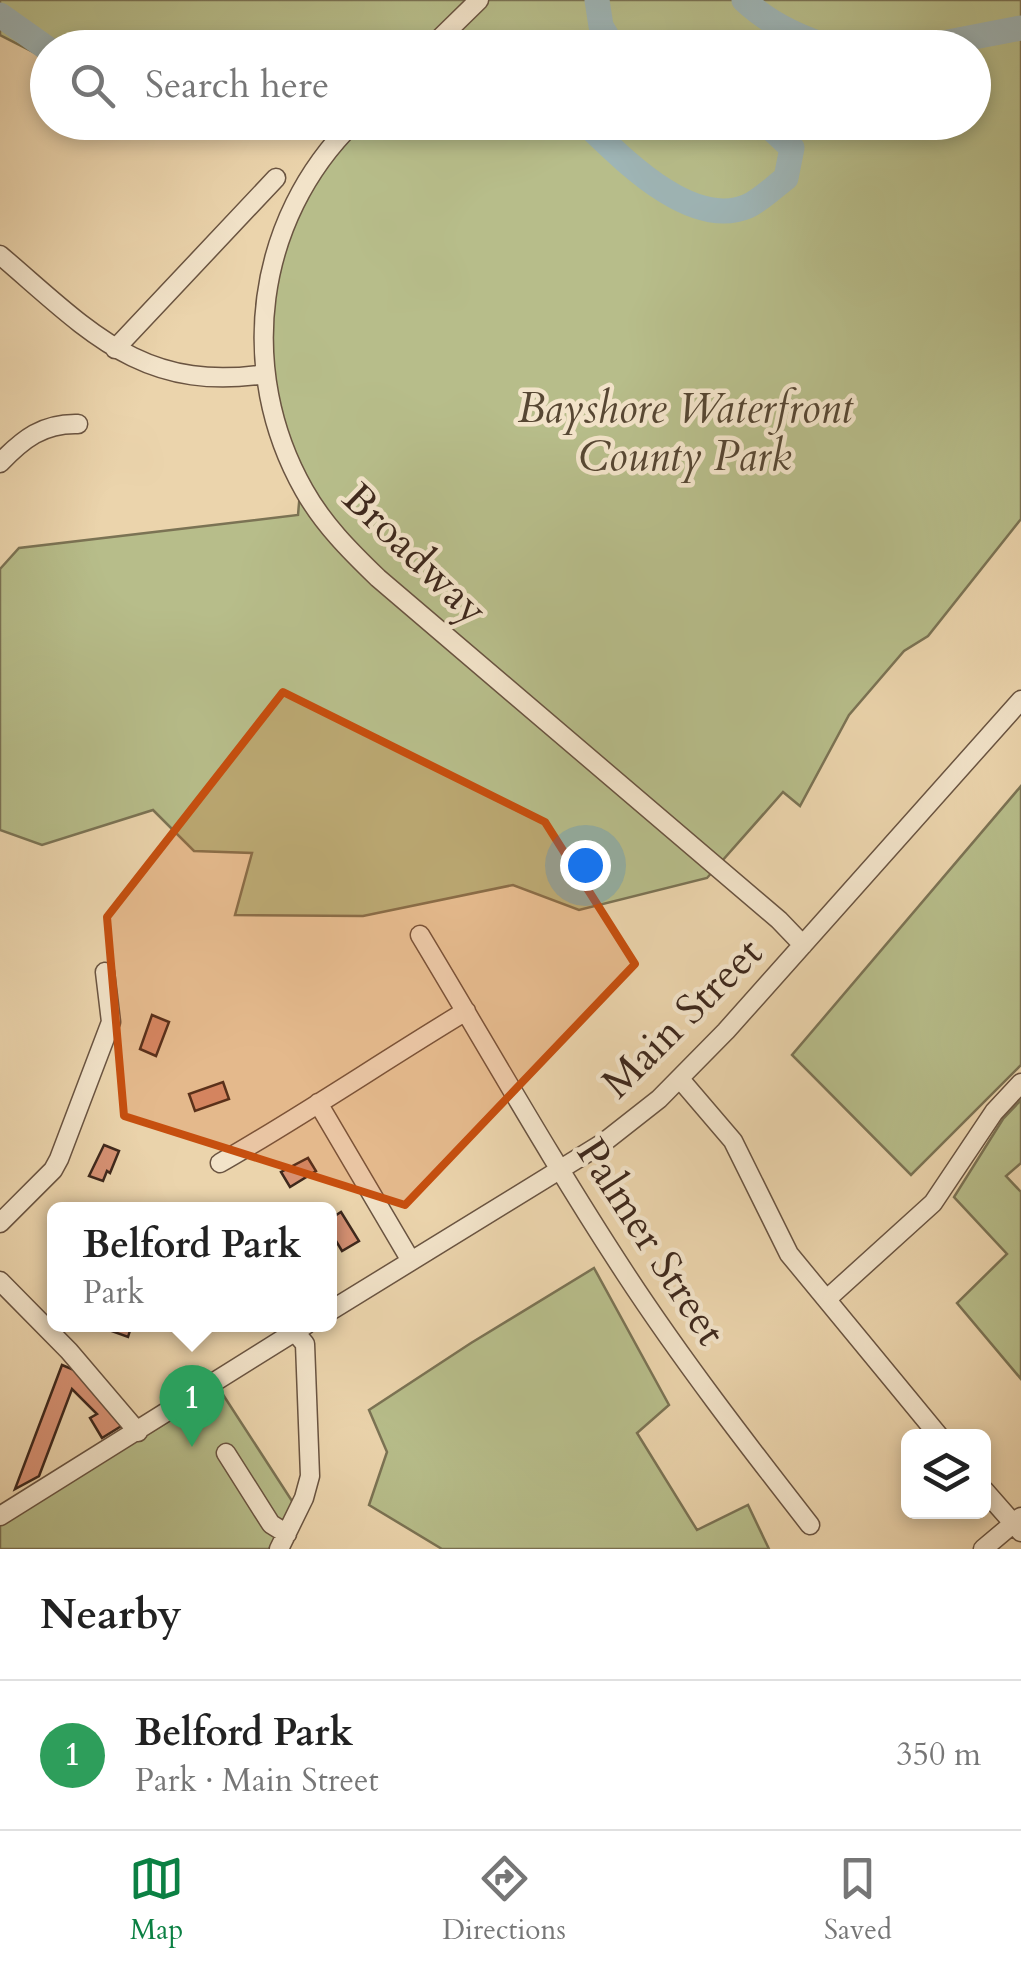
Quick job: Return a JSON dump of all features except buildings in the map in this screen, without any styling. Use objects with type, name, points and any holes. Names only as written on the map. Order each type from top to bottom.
[{"type":"street","points":[[448,30],[479,0]]},
{"type":"street","name":"Broadway","points":[[338,140],[312,170],[284,224],[274,254],[263,324],[265,374],[274,419],[294,470],[325,523],[378,578],[803,944]]},
{"type":"street","points":[[114,349],[276,178]]},
{"type":"street","points":[[0,255],[114,349],[151,366],[203,378],[265,374]]},
{"type":"street","points":[[0,463],[40,429],[78,424]]},
{"type":"street","name":"Main Street","points":[[337,1307],[560,1170],[632,1121],[680,1079],[1021,700]]},
{"type":"street","name":"Palmer Street","points":[[420,934],[560,1170],[676,1348],[810,1525]]},
{"type":"street","points":[[0,1223],[60,1158],[112,1022],[105,972]]},
{"type":"street","points":[[220,1163],[466,1011]]},
{"type":"street","points":[[680,1079],[733,1142],[784,1246],[933,1429]]},
{"type":"street","points":[[827,1299],[933,1203],[994,1112],[1021,1083]]},
{"type":"street","points":[[318,1104],[410,1261]]},
{"type":"street","points":[[0,1281],[47,1329]]},
{"type":"street","points":[[50,1332],[138,1432]]},
{"type":"street","points":[[0,1516],[295,1332]]},
{"type":"street","points":[[226,1452],[283,1541],[310,1476],[302,1332]]},
{"type":"street","points":[[983,1549],[1018,1524],[991,1497]]},
{"type":"highlighted area","points":[[283,692],[545,822],[635,964],[405,1205],[124,1116],[107,917]]},
{"type":"green space","name":"Bayshore Waterfront County Park","points":[[0,0],[1021,0],[1021,519],[928,636],[904,651],[849,715],[800,806],[783,792],[707,878],[579,910],[513,885],[363,916],[235,915],[252,853],[194,851],[153,810],[42,845],[0,830],[0,569],[19,548],[298,515],[301,480],[265,374],[284,224],[342,140],[991,140],[991,30],[30,30],[30,50],[0,35]]},
{"type":"green space","points":[[1021,786],[1021,1065],[911,1175],[792,1055]]},
{"type":"green space","points":[[1021,1100],[1021,1163],[1006,1176],[1021,1192],[1021,1379],[957,1303],[1007,1254],[954,1197],[1003,1119]]},
{"type":"green space","points":[[594,1268],[669,1405],[637,1433],[697,1530],[748,1505],[769,1549],[442,1549],[369,1505],[387,1452],[369,1410]]},
{"type":"green space","points":[[220,1390],[294,1504],[269,1549],[0,1549],[0,1524]]},
{"type":"waterway","points":[[597,0],[603,30]]},
{"type":"waterway","points":[[744,0],[788,30]]},
{"type":"waterway","points":[[0,15],[30,36]]},
{"type":"waterway","points":[[991,34],[1021,28]]},
{"type":"waterway","points":[[603,140],[658,187],[681,200],[726,211],[748,206],[786,178],[792,148],[783,140]]},
{"type":"place","name":"Belford Park","points":[[192,1447]]}]
